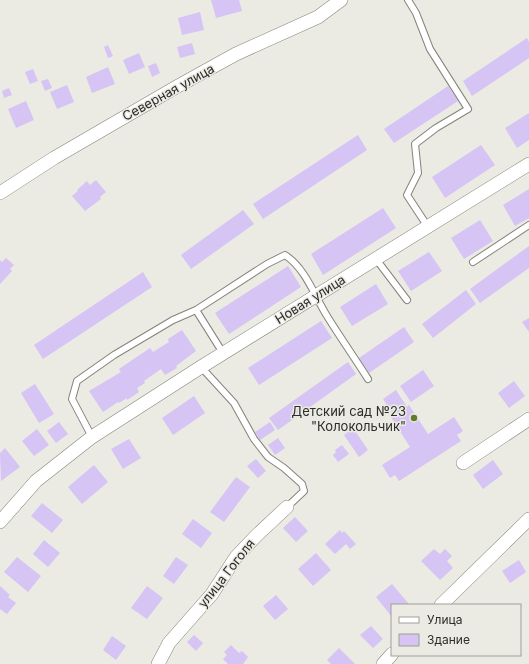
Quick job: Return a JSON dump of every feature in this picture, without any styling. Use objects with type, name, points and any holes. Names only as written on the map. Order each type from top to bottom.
[{"type":"street","name":"Северная улица","points":[[0,193],[54,158],[178,86],[236,54],[318,17],[341,0]]},
{"type":"street","name":"Новая улица","points":[[0,522],[36,481],[92,437],[223,353],[529,164]]},
{"type":"street","points":[[463,463],[529,419]]},
{"type":"street","name":"улица Гоголя","points":[[158,664],[168,643],[212,594],[236,557],[287,507]]},
{"type":"street","points":[[442,604],[529,519]]},
{"type":"street","points":[[383,664],[391,655]]},
{"type":"lane","points":[[408,0],[416,12],[430,49],[468,109],[436,128],[415,144],[418,173],[407,195],[428,227]]},
{"type":"lane","points":[[472,262],[529,225]]},
{"type":"lane","points":[[92,437],[72,399],[77,382],[114,355],[173,320],[196,310],[267,264],[285,255],[294,260],[309,282],[316,296],[368,379]]},
{"type":"lane","points":[[376,259],[407,300]]},
{"type":"lane","points":[[196,310],[223,353]]},
{"type":"lane","points":[[201,367],[234,403],[254,439],[268,457],[284,468],[302,484],[304,491],[287,507]]},
{"type":"building","points":[[211,0],[239,0],[242,11],[216,18]]},
{"type":"building","points":[[200,12],[204,30],[182,35],[178,18]]},
{"type":"building","points":[[527,38],[529,42],[529,58],[472,96],[463,81]]},
{"type":"building","points":[[192,43],[195,54],[180,58],[177,47]]},
{"type":"building","points":[[108,45],[113,56],[108,58],[104,47]]},
{"type":"building","points":[[139,53],[145,67],[129,74],[123,60]]},
{"type":"building","points":[[156,63],[160,73],[152,77],[148,66]]},
{"type":"building","points":[[108,67],[115,84],[92,93],[86,77]]},
{"type":"building","points":[[33,69],[38,81],[30,84],[25,72]]},
{"type":"building","points":[[48,79],[52,88],[45,91],[41,81]]},
{"type":"building","points":[[67,85],[74,102],[57,109],[50,92]]},
{"type":"building","points":[[448,86],[458,101],[394,143],[384,129]]},
{"type":"building","points":[[9,88],[12,95],[4,98],[2,91]]},
{"type":"building","points":[[26,101],[34,120],[16,128],[8,109]]},
{"type":"building","points":[[529,113],[529,140],[517,148],[505,128]]},
{"type":"building","points":[[358,135],[367,150],[263,219],[253,204]]},
{"type":"building","points":[[481,145],[495,165],[445,198],[432,177]]},
{"type":"building","points":[[96,180],[106,192],[100,197],[101,199],[85,211],[72,196],[87,181],[90,185]]},
{"type":"building","points":[[529,189],[529,218],[515,226],[503,205]]},
{"type":"building","points":[[383,208],[396,228],[323,275],[311,254]]},
{"type":"building","points":[[243,210],[254,224],[191,269],[181,255]]},
{"type":"building","points":[[480,220],[493,241],[464,259],[451,238]]},
{"type":"building","points":[[529,246],[529,268],[480,303],[470,289]]},
{"type":"building","points":[[429,252],[442,271],[411,291],[398,271]]},
{"type":"building","points":[[6,258],[14,265],[10,269],[12,271],[0,284],[0,260],[2,262]]},
{"type":"building","points":[[288,266],[301,287],[229,334],[215,313]]},
{"type":"building","points":[[143,272],[152,287],[43,359],[34,345]]},
{"type":"building","points":[[376,284],[388,304],[352,326],[340,307]]},
{"type":"building","points":[[466,290],[476,304],[433,338],[422,324]]},
{"type":"building","points":[[529,318],[529,332],[522,322]]},
{"type":"building","points":[[321,321],[332,338],[259,385],[248,368]]},
{"type":"building","points":[[404,327],[414,342],[369,373],[359,358]]},
{"type":"building","points":[[182,330],[196,351],[176,366],[177,368],[165,375],[161,369],[137,388],[139,392],[127,400],[127,398],[119,403],[118,402],[103,412],[89,391],[121,372],[119,369],[150,348],[153,352],[169,342],[168,339]]},
{"type":"building","points":[[348,362],[356,374],[278,430],[269,418]]},
{"type":"building","points":[[423,370],[434,386],[411,402],[400,386]]},
{"type":"building","points":[[514,381],[525,396],[509,408],[498,393]]},
{"type":"building","points":[[35,384],[54,414],[39,423],[21,393]]},
{"type":"building","points":[[396,390],[407,407],[409,405],[428,434],[454,417],[463,431],[457,435],[461,441],[399,481],[395,475],[390,478],[382,465],[410,447],[391,417],[394,416],[383,399]]},
{"type":"building","points":[[194,396],[205,413],[173,435],[162,418]]},
{"type":"building","points":[[59,422],[68,434],[56,443],[47,431]]},
{"type":"building","points":[[270,422],[275,430],[260,440],[255,432]]},
{"type":"building","points":[[353,428],[368,450],[359,457],[344,435]]},
{"type":"building","points":[[37,429],[49,445],[34,456],[22,441]]},
{"type":"building","points":[[278,438],[285,448],[275,455],[268,445]]},
{"type":"building","points":[[129,439],[141,458],[123,469],[111,449]]},
{"type":"building","points":[[342,445],[349,454],[338,462],[333,455],[336,452],[335,450]]},
{"type":"building","points":[[5,448],[20,467],[1,481],[0,453]]},
{"type":"building","points":[[256,459],[266,471],[258,478],[247,466]]},
{"type":"building","points":[[493,460],[503,474],[483,489],[473,475]]},
{"type":"building","points":[[94,465],[108,482],[82,504],[68,487]]},
{"type":"building","points":[[236,477],[250,487],[224,522],[210,512]]},
{"type":"building","points":[[42,503],[63,520],[52,533],[31,516]]},
{"type":"building","points":[[295,517],[308,531],[296,542],[283,528]]},
{"type":"building","points":[[193,519],[212,533],[201,548],[182,534]]},
{"type":"building","points":[[340,530],[342,533],[344,531],[356,544],[350,549],[346,544],[335,554],[325,544]]},
{"type":"building","points":[[44,540],[60,553],[48,567],[33,554]]},
{"type":"building","points":[[434,549],[440,554],[445,549],[452,556],[447,561],[453,568],[440,580],[421,561]]},
{"type":"building","points":[[316,553],[331,570],[313,586],[298,569]]},
{"type":"building","points":[[17,557],[41,576],[28,592],[4,572]]},
{"type":"building","points":[[176,557],[188,565],[174,584],[163,576]]},
{"type":"building","points":[[519,560],[526,572],[510,583],[502,571]]},
{"type":"building","points":[[392,584],[409,604],[391,604],[391,616],[376,597]]},
{"type":"building","points":[[0,586],[10,595],[8,597],[16,603],[7,614],[0,609]]},
{"type":"building","points":[[147,586],[163,598],[147,619],[131,608]]},
{"type":"building","points":[[276,595],[288,609],[275,620],[263,606]]},
{"type":"building","points":[[371,626],[383,639],[373,648],[360,635]]},
{"type":"building","points":[[194,635],[203,643],[196,651],[187,642]]},
{"type":"building","points":[[112,636],[126,646],[116,660],[103,650]]},
{"type":"building","points":[[231,645],[239,653],[242,651],[248,657],[243,664],[228,664],[223,659],[227,655],[224,652]]},
{"type":"building","points":[[339,648],[355,664],[331,664],[327,660]]},
{"type":"place","name":"Детский сад №23 \"Колокольчик\"","points":[[414,418]]}]
